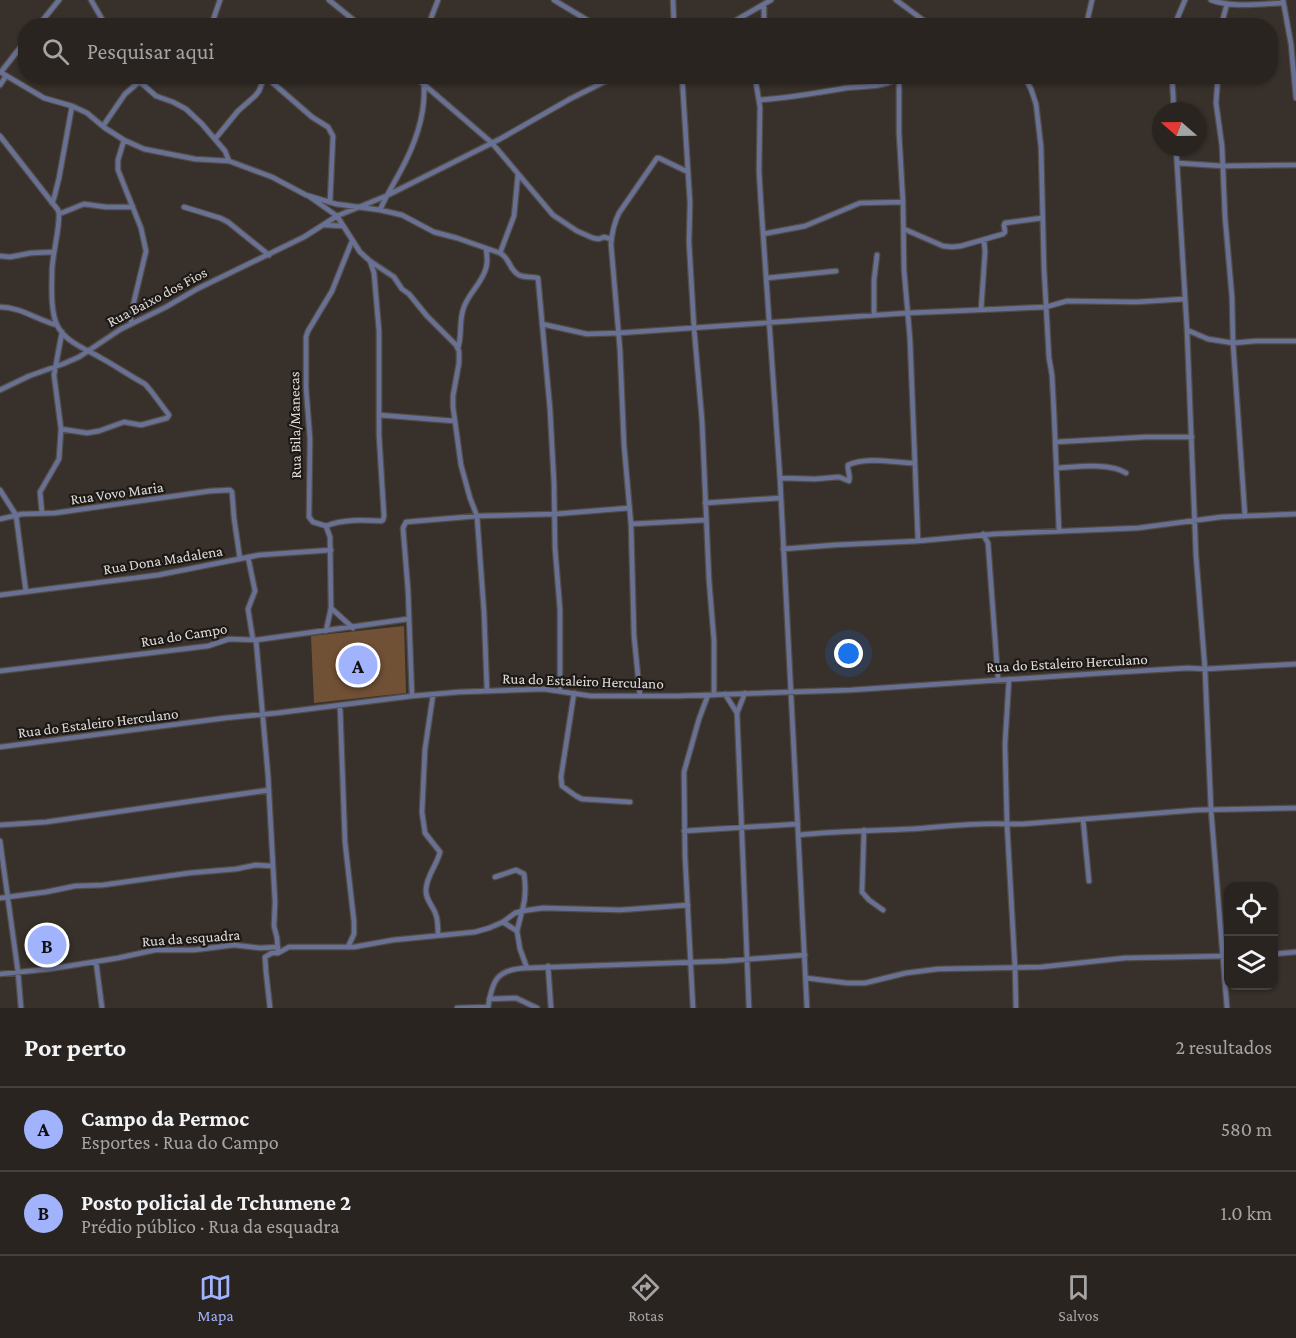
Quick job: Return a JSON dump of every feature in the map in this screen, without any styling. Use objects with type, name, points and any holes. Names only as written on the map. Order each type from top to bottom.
[{"type":"street","points":[[44,18],[59,0]]},
{"type":"street","points":[[91,0],[101,18]]},
{"type":"street","points":[[214,18],[220,0]]},
{"type":"street","points":[[431,18],[438,0]]},
{"type":"street","points":[[554,0],[584,18]]},
{"type":"street","points":[[673,0],[674,18]]},
{"type":"street","points":[[740,18],[771,0]]},
{"type":"street","points":[[896,0],[921,18]]},
{"type":"street","points":[[1088,18],[1092,0]]},
{"type":"street","points":[[1177,18],[1185,0]]},
{"type":"street","points":[[1211,0],[1227,4],[1283,2],[1291,44],[1296,99]]},
{"type":"street","points":[[332,1],[352,18]]},
{"type":"street","points":[[764,4],[764,18]]},
{"type":"street","points":[[1223,18],[1227,4]]},
{"type":"street","points":[[0,85],[2,73],[18,51]]},
{"type":"street","points":[[2,73],[18,83]]},
{"type":"street","points":[[20,84],[44,98],[87,113],[124,140],[144,149],[195,159],[229,161],[272,177],[306,195],[337,216],[360,252],[394,278],[458,348]]},
{"type":"street","points":[[103,126],[119,101],[136,84]]},
{"type":"street","points":[[147,84],[156,96],[186,109],[225,151],[229,161]]},
{"type":"street","points":[[215,139],[238,111],[259,92],[262,84]]},
{"type":"street","points":[[273,84],[285,96],[326,126],[333,136],[330,202]]},
{"type":"street","points":[[337,216],[386,196],[522,128],[600,84]]},
{"type":"street","points":[[682,84],[690,204],[689,242],[702,420],[714,641],[714,695]]},
{"type":"street","points":[[757,84],[759,100],[759,171],[780,478],[807,1008]]},
{"type":"street","points":[[759,100],[887,84]]},
{"type":"street","points":[[900,84],[899,133],[904,270],[910,339],[918,541]]},
{"type":"street","points":[[1028,84],[1033,95],[1038,119],[1059,531]]},
{"type":"street","points":[[1172,84],[1173,102]]},
{"type":"street","points":[[1217,84],[1216,103],[1223,166],[1245,516]]},
{"type":"street","points":[[424,86],[492,143],[556,218],[593,238],[611,239]]},
{"type":"street","points":[[380,210],[414,141],[423,110],[424,86]]},
{"type":"street","points":[[52,203],[59,178],[72,106]]},
{"type":"street","points":[[0,136],[59,214],[52,295],[57,325],[77,345],[145,384],[168,414],[168,418],[141,425],[124,422],[87,433],[62,429]]},
{"type":"street","points":[[124,140],[118,166],[144,239],[147,254],[131,323]]},
{"type":"street","points":[[1177,156],[1211,810],[1224,937]]},
{"type":"street","points":[[640,696],[634,636],[631,524],[611,239],[619,213],[657,158],[688,172]]},
{"type":"street","points":[[1177,163],[1223,166],[1296,165]]},
{"type":"street","points":[[500,254],[514,216],[518,174]]},
{"type":"street","points":[[306,195],[406,217],[434,232],[505,256],[514,272],[538,279],[550,408],[555,548],[560,610],[560,691]]},
{"type":"street","points":[[763,234],[811,224],[860,203],[903,202]]},
{"type":"street","points":[[59,214],[82,204],[133,207]]},
{"type":"street","points":[[184,207],[228,222],[269,255]]},
{"type":"street","name":"Rua Baixo dos Fios","points":[[0,390],[79,357],[131,323],[304,237],[337,216]]},
{"type":"street","points":[[904,230],[943,246],[961,246],[1004,233],[1005,224],[1042,218]]},
{"type":"street","points":[[325,225],[343,226]]},
{"type":"street","points":[[981,309],[984,240]]},
{"type":"street","name":"Rua Bila/Manecas","points":[[326,631],[331,608],[331,550],[326,526],[313,522],[309,517],[310,440],[305,346],[308,331],[332,291],[352,241]]},
{"type":"street","points":[[486,249],[487,263],[484,272],[480,282],[467,298],[462,311],[458,348],[459,363],[452,399],[461,465],[477,516],[484,612],[486,691]]},
{"type":"street","points":[[0,256],[54,252]]},
{"type":"street","points":[[874,315],[877,255]]},
{"type":"street","points":[[326,526],[343,521],[381,521],[384,519],[379,435],[379,331],[374,273],[370,261]]},
{"type":"street","points":[[766,278],[836,271]]},
{"type":"street","points":[[542,324],[587,334],[619,333],[874,315],[1046,307],[1067,301],[1136,302],[1185,299]]},
{"type":"street","points":[[0,307],[13,307],[57,325]]},
{"type":"street","points":[[1187,330],[1208,339],[1233,343],[1296,340]]},
{"type":"street","points":[[42,513],[40,492],[59,459],[62,429],[54,375],[62,332]]},
{"type":"street","points":[[77,345],[79,357]]},
{"type":"street","points":[[379,415],[454,421]]},
{"type":"street","points":[[1055,442],[1192,437]]},
{"type":"street","points":[[780,478],[839,477],[849,481],[848,465],[855,462],[914,463]]},
{"type":"street","points":[[1056,468],[1106,466],[1126,473]]},
{"type":"street","points":[[0,490],[16,515],[26,592]]},
{"type":"street","name":"Rua Vovo Maria","points":[[0,519],[16,515],[70,511],[230,490],[233,495],[240,559]]},
{"type":"street","points":[[705,503],[780,498]]},
{"type":"street","points":[[412,696],[403,528],[405,522],[629,508]]},
{"type":"street","points":[[783,549],[834,544],[918,541],[983,534],[1138,528],[1195,520],[1296,514]]},
{"type":"street","points":[[631,524],[706,520]]},
{"type":"street","points":[[983,534],[988,543],[998,680]]},
{"type":"street","points":[[988,543],[994,534]]},
{"type":"street","name":"Rua Dona Madalena","points":[[0,595],[158,574],[248,557],[331,550]]},
{"type":"street","points":[[248,557],[255,591],[248,609],[255,640],[269,790],[275,902],[274,927],[278,947]]},
{"type":"street","points":[[331,608],[353,628]]},
{"type":"street","name":"Rua do Campo","points":[[0,671],[208,646],[229,639],[255,640],[408,620]]},
{"type":"street","name":"Rua do Estaleiro Herculano","points":[[0,747],[412,696],[486,691],[544,689],[601,696],[791,693],[1188,668],[1296,664]]},
{"type":"street","points":[[1009,679],[1005,744],[1016,1008]]},
{"type":"street","points":[[574,693],[561,777],[562,786],[582,799],[630,802]]},
{"type":"street","points":[[745,693],[737,712],[749,1008]]},
{"type":"street","points":[[725,694],[737,712]]},
{"type":"street","points":[[433,695],[425,749],[421,803],[425,833],[440,852],[426,890],[428,903],[437,918],[438,935]]},
{"type":"street","points":[[693,1008],[684,831],[684,772],[708,695]]},
{"type":"street","points":[[340,705],[345,842],[354,922],[354,934],[348,947]]},
{"type":"street","points":[[0,825],[46,822],[269,790]]},
{"type":"street","points":[[798,835],[837,831],[1007,824],[1196,810],[1296,808]]},
{"type":"street","points":[[1083,819],[1089,881]]},
{"type":"street","points":[[684,831],[798,824]]},
{"type":"street","points":[[864,830],[861,892],[883,910]]},
{"type":"street","points":[[0,841],[21,1008]]},
{"type":"street","points":[[0,898],[75,886],[103,885],[256,865],[272,866]]},
{"type":"street","points":[[495,877],[516,870],[524,874],[526,899],[517,931],[520,949],[527,968]]},
{"type":"street","points":[[270,1008],[266,957],[278,947],[348,947],[475,932],[503,922],[522,911],[543,908],[620,910],[688,905]]},
{"type":"street","points":[[503,922],[517,931]]},
{"type":"street","name":"Rua da esquadra","points":[[0,974],[96,962],[155,950],[194,950],[234,945],[260,948],[278,947]]},
{"type":"street","points":[[278,947],[289,947]]},
{"type":"street","points":[[1278,954],[1296,952]]},
{"type":"street","points":[[457,1008],[488,1007],[493,985],[500,974],[514,969],[748,960],[805,955]]},
{"type":"street","points":[[806,978],[865,983],[922,971],[1041,967],[1125,958],[1224,956]]},
{"type":"street","points":[[96,962],[102,1008]]},
{"type":"street","points":[[548,966],[550,1008]]},
{"type":"street","points":[[1227,990],[1227,1008]]},
{"type":"street","points":[[489,999],[516,998],[537,1008]]},
{"type":"shaded area","points":[[404,626],[406,693],[314,703],[311,636]]},
{"type":"place","name":"Campo da Permoc","points":[[358,665]]},
{"type":"place","name":"Posto policial de Tchumene 2","points":[[47,945]]}]
